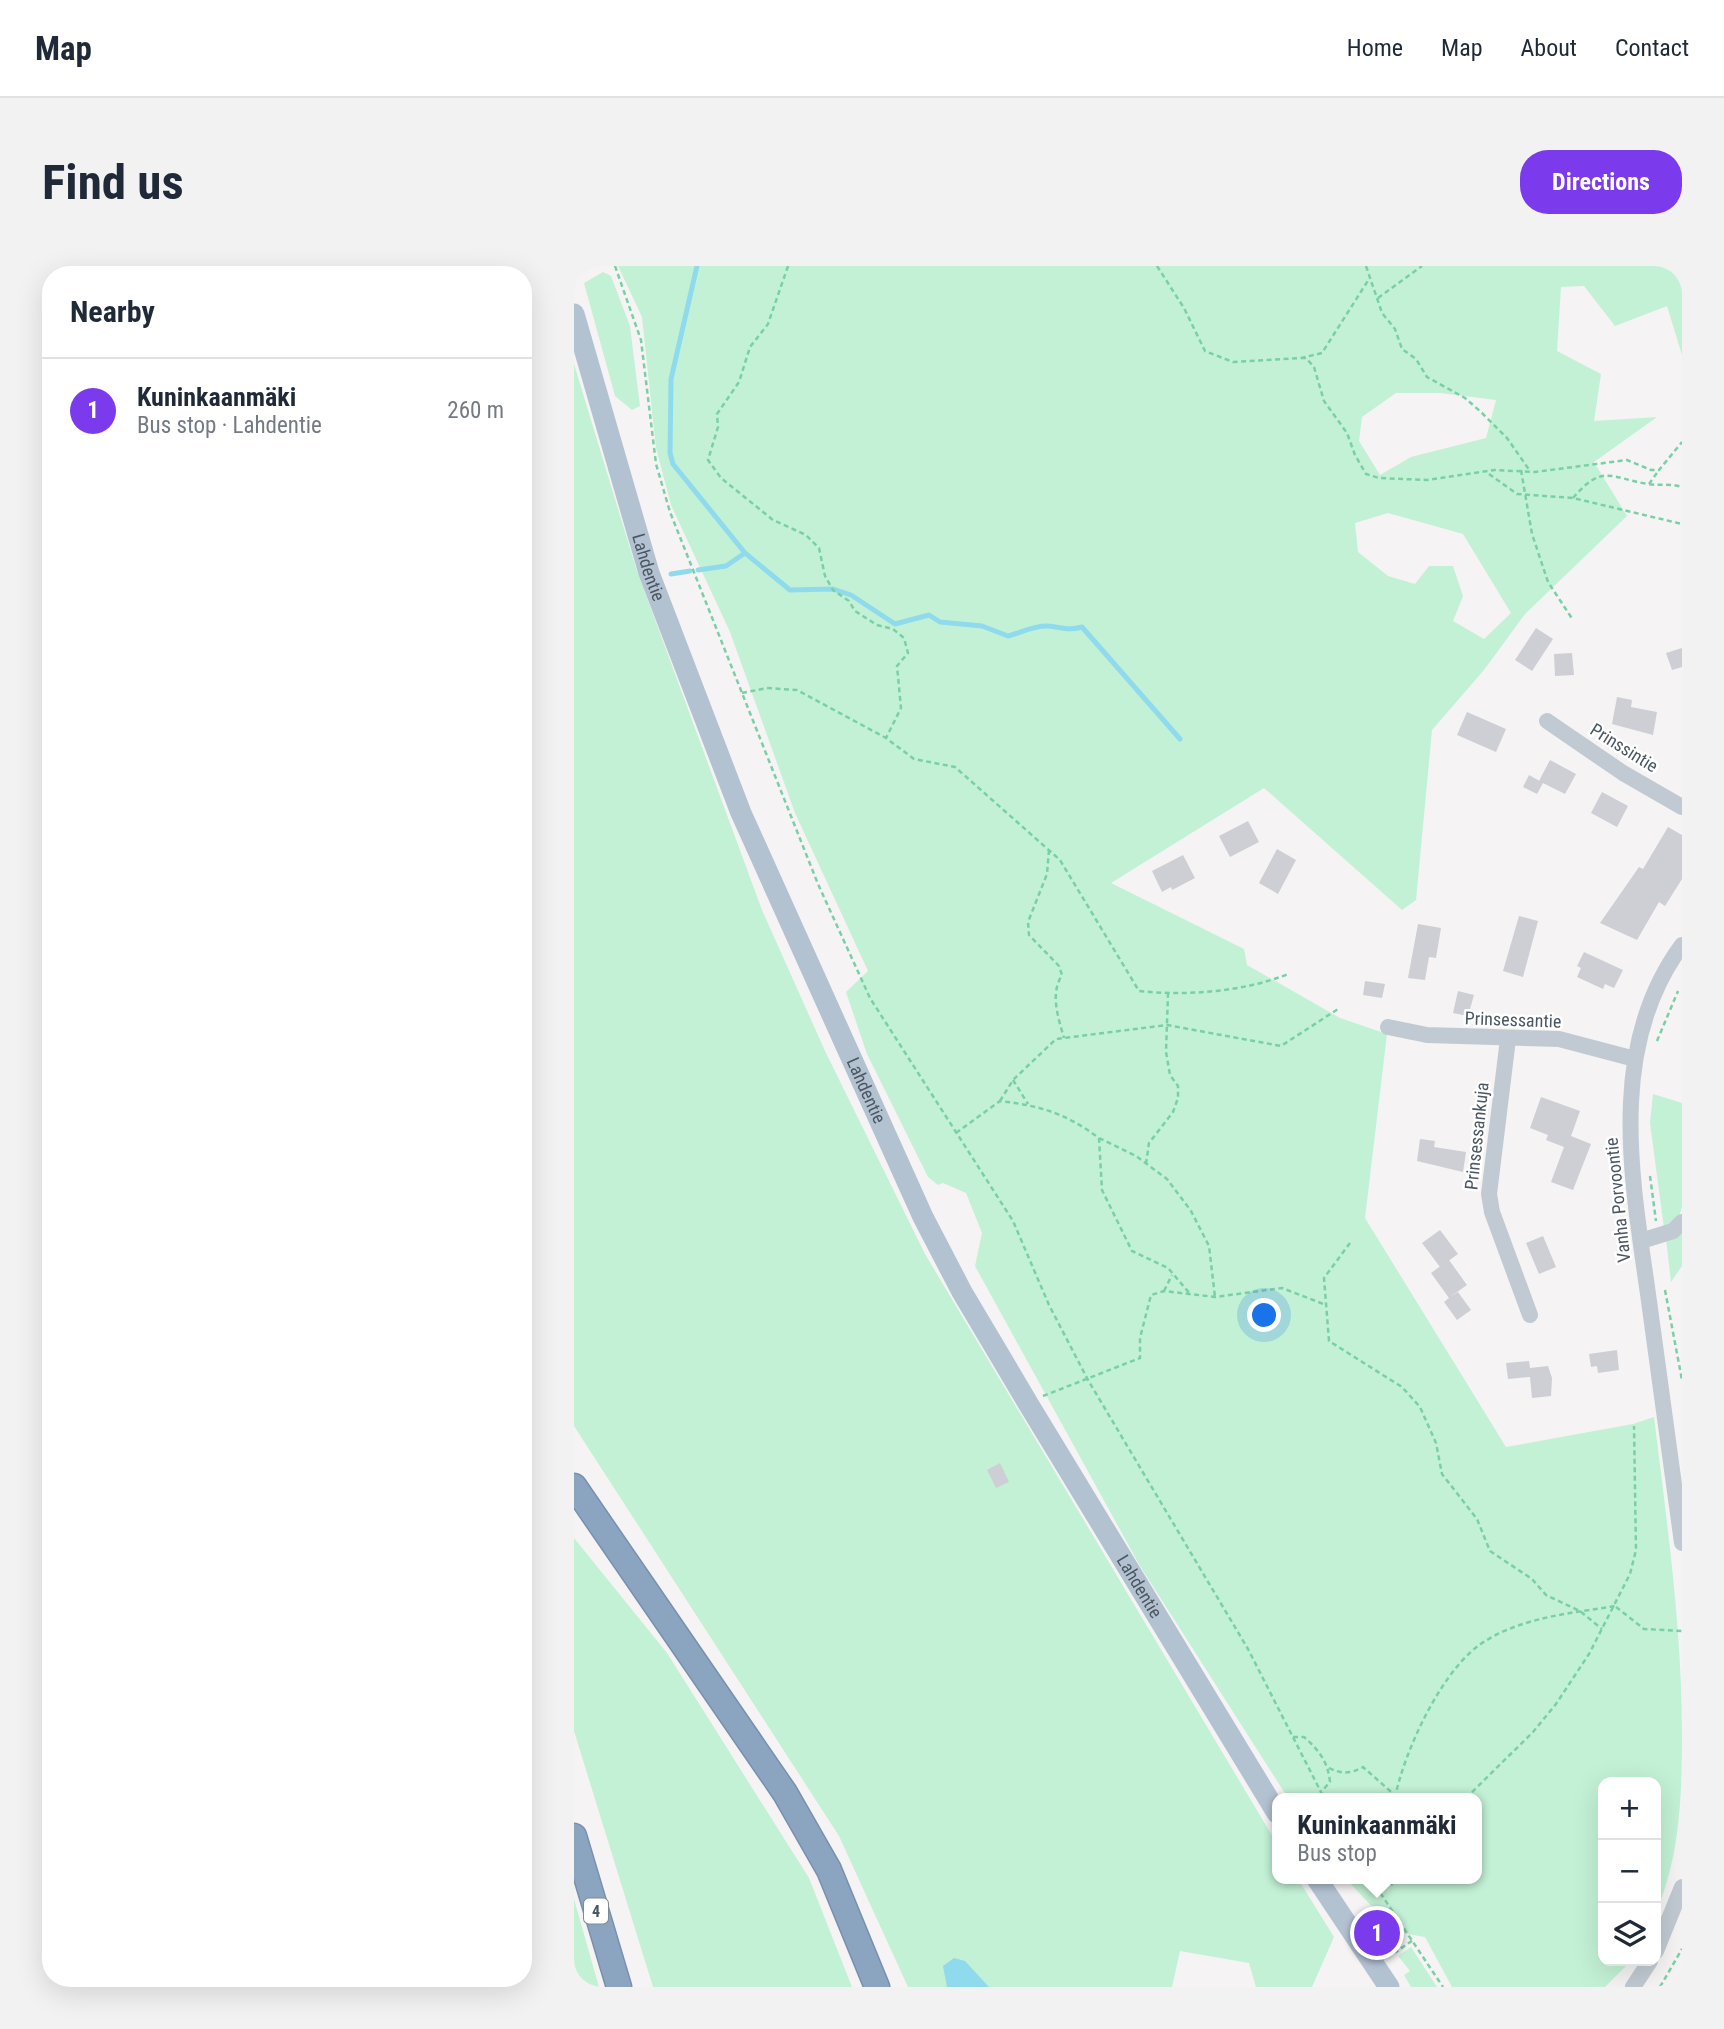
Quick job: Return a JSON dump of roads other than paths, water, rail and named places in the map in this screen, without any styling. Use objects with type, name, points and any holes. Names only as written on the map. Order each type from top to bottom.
[{"type":"highway","points":[[574,1486],[785,1793],[829,1870],[877,1987]]},
{"type":"highway","name":"4","points":[[574,1836],[619,1987]]},
{"type":"main road","name":"Lahdentie","points":[[574,314],[649,573],[741,813],[923,1217],[962,1293],[1272,1805]]},
{"type":"main road","points":[[1320,1884],[1389,1987]]},
{"type":"street","name":"Prinssintie","points":[[1547,720],[1623,773],[1682,807]]},
{"type":"street","name":"Vanha Porvoontie","points":[[1682,945],[1644,1020],[1635,1059],[1630,1144],[1682,1543]]},
{"type":"street","name":"Prinsessantie","points":[[1388,1027],[1427,1035],[1559,1039],[1635,1059]]},
{"type":"street","name":"Prinsessankuja","points":[[1508,1039],[1489,1194],[1492,1212],[1530,1315]]},
{"type":"street","points":[[1641,1241],[1658,1238],[1673,1231],[1682,1222]]},
{"type":"street","points":[[1661,1940],[1681,1898]]},
{"type":"street","points":[[1633,1987],[1647,1966]]},
{"type":"water","points":[[954,1958],[965,1961],[989,1987],[947,1987],[943,1966]]},
{"type":"waterway","points":[[697,266],[671,379],[670,453],[673,464],[745,553],[790,590],[833,589],[851,595],[895,624],[929,615],[940,622],[982,626],[1008,636],[1043,626],[1069,629],[1082,627],[1180,739]]},
{"type":"waterway","points":[[698,570],[726,566],[745,553]]},
{"type":"waterway","points":[[671,574],[690,571]]},
{"type":"place","name":"Kuninkaanmäki","points":[[1377,1933]]}]
